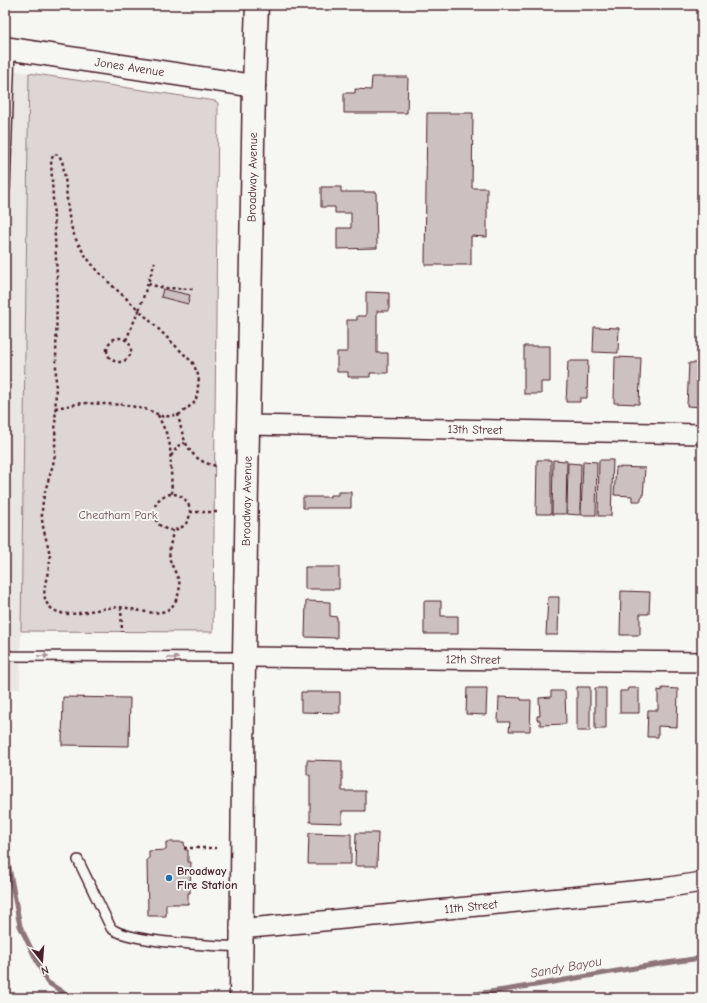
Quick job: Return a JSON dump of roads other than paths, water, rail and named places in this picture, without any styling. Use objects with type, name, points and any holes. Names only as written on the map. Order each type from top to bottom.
[{"type":"main road","name":"Broadway Avenue","points":[[241,998],[240,945],[247,425],[257,5]]},
{"type":"main road","name":"Jones Avenue","points":[[8,49],[254,86]]},
{"type":"street","name":"13th Street","points":[[247,425],[702,434]]},
{"type":"street","name":"12th Street","points":[[244,658],[702,662]]},
{"type":"street","name":"11th Street","points":[[240,945],[702,882]]},
{"type":"lane","points":[[5,188],[8,49]]},
{"type":"lane","points":[[5,653],[10,656],[244,658]]},
{"type":"lane","points":[[78,860],[111,928],[116,932],[136,938],[240,945]]},
{"type":"waterway","name":"Sandy Bayou","points":[[5,846],[20,926],[47,982],[72,998]]},
{"type":"waterway","name":"Sandy Bayou","points":[[434,998],[468,995],[702,958]]},
{"type":"railway","points":[[693,5],[702,10]]},
{"type":"place","name":"Broadway Fire Station","points":[[169,878]]},
{"type":"park label","name":"Cheatham Park","points":[[118,515]]}]
